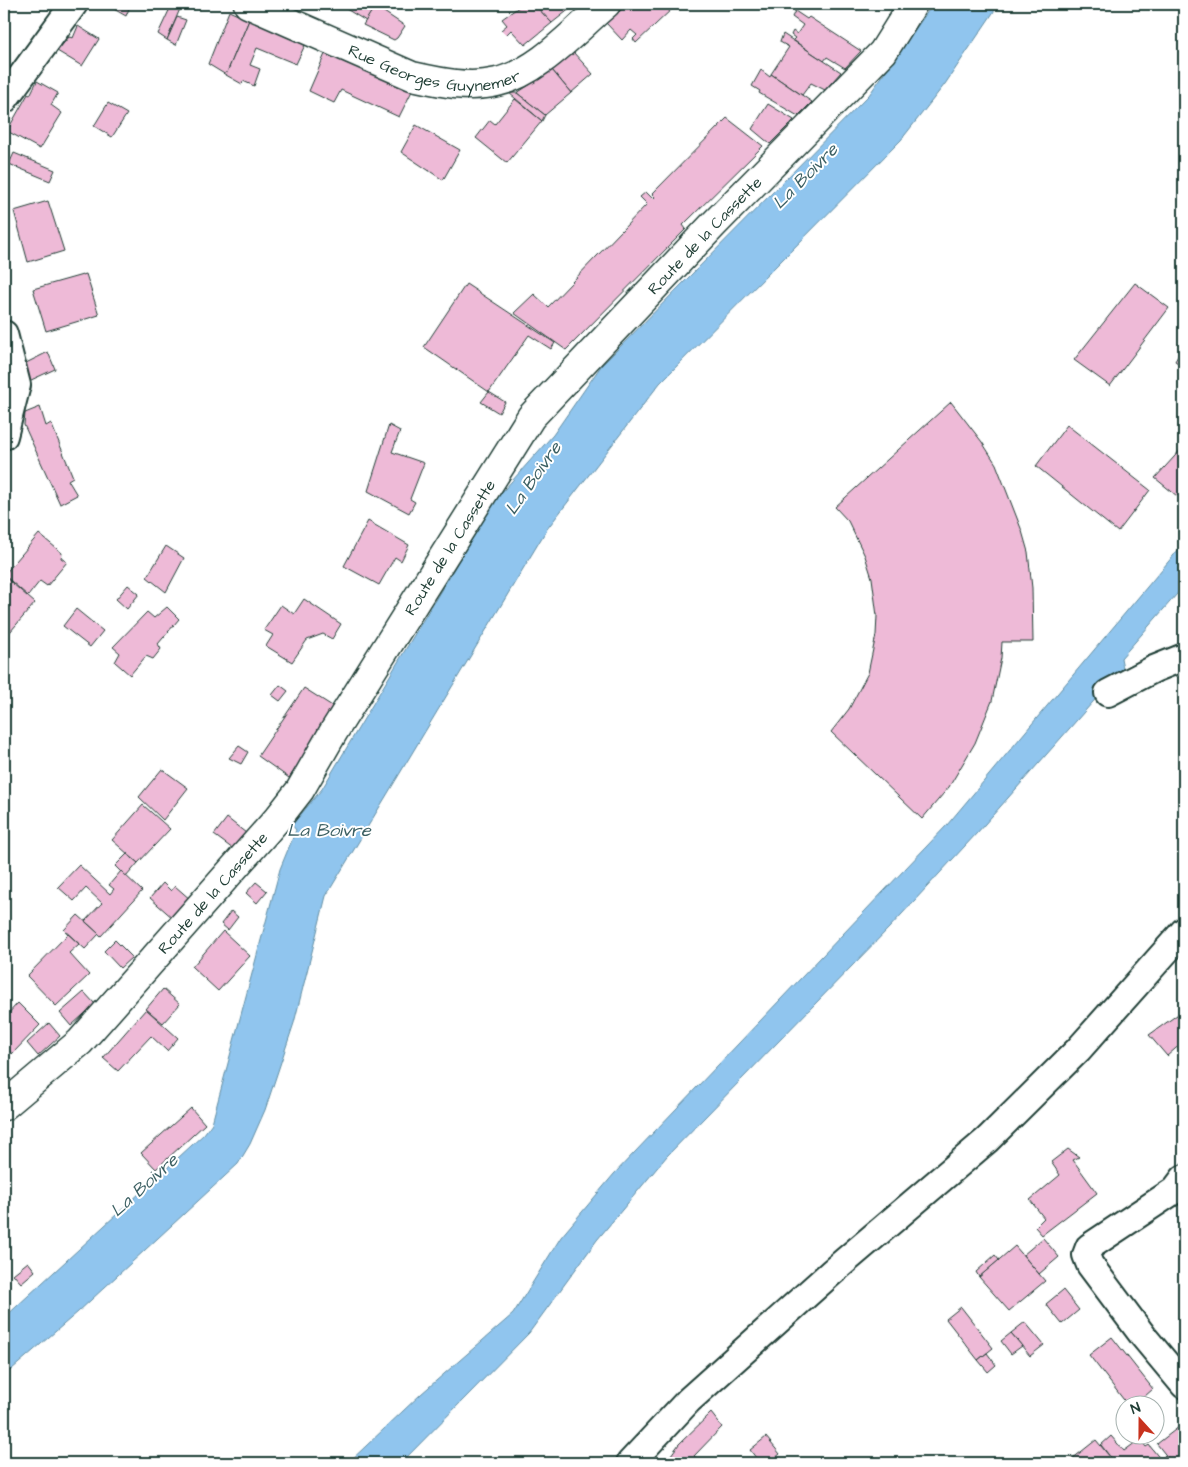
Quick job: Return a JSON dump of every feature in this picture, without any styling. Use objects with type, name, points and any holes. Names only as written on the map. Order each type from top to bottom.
[{"type":"street","points":[[4,100],[74,4]]},
{"type":"street","name":"Rue Georges Guynemer","points":[[248,4],[412,76],[440,82],[467,84],[496,82],[522,72],[545,56],[606,4]]},
{"type":"street","name":"Route de la Cassette","points":[[4,1106],[80,1042],[279,817],[300,790],[334,731],[531,417],[707,232],[883,52],[913,4]]},
{"type":"street","points":[[4,334],[17,385],[4,436]]},
{"type":"street","points":[[1108,692],[1154,669],[1184,657]]},
{"type":"street","points":[[630,1463],[689,1400],[832,1272],[987,1140],[1078,1050],[1184,931]]},
{"type":"street","points":[[1184,1178],[1175,1190],[1089,1247],[1086,1255],[1090,1265],[1144,1337],[1184,1385]]},
{"type":"water","name":"La Boivre","points":[[933,4],[999,4],[945,84],[901,140],[660,383],[547,529],[326,896],[294,1023],[265,1110],[250,1144],[238,1164],[78,1312],[4,1376],[4,1318],[204,1134],[212,1123],[280,869],[296,830],[292,825],[322,789],[495,500],[553,435],[601,366],[869,95]]},
{"type":"water","points":[[1184,543],[1184,586],[1121,658],[1123,668],[977,833],[889,928],[667,1156],[597,1240],[529,1333],[401,1463],[348,1463],[421,1394],[513,1314],[561,1237],[614,1174],[947,825]]},
{"type":"building","points":[[105,4],[131,4],[126,16]]},
{"type":"building","points":[[172,4],[182,4],[167,40],[158,34]]},
{"type":"building","points":[[338,4],[373,4],[375,6],[366,21]]},
{"type":"building","points":[[523,4],[534,4],[552,23],[525,45],[511,30],[506,35],[501,30],[507,25],[502,19]]},
{"type":"building","points":[[534,4],[576,4],[552,23]]},
{"type":"building","points":[[628,4],[669,4],[673,8],[636,43],[633,39],[637,35],[631,30],[622,40],[606,23]]},
{"type":"building","points":[[375,6],[405,26],[394,40],[363,25]]},
{"type":"building","points":[[229,11],[249,20],[226,75],[208,64]]},
{"type":"building","points":[[795,11],[807,19],[809,17],[861,51],[845,68],[827,57],[824,61],[793,40],[795,38],[791,35],[793,31],[797,34],[803,25],[792,17]]},
{"type":"building","points":[[177,17],[186,20],[176,45],[167,40]]},
{"type":"building","points":[[249,20],[305,45],[296,64],[257,48],[250,65],[260,69],[254,86],[243,81],[242,84],[226,75]]},
{"type":"building","points":[[78,26],[99,39],[82,66],[57,51],[69,37],[73,38]]},
{"type":"building","points":[[783,34],[841,72],[825,90],[811,83],[802,95],[771,74],[789,47],[780,42]]},
{"type":"building","points":[[573,52],[593,74],[571,93],[552,70]]},
{"type":"building","points":[[325,54],[412,91],[399,117],[341,90],[334,103],[309,91]]},
{"type":"building","points":[[552,70],[571,93],[545,115],[517,93]]},
{"type":"building","points":[[761,70],[770,77],[771,74],[812,102],[798,116],[759,93],[760,91],[752,86]]},
{"type":"building","points":[[37,81],[58,93],[51,105],[62,113],[40,149],[7,131]]},
{"type":"building","points":[[509,93],[517,93],[545,115],[542,121]]},
{"type":"building","points":[[515,99],[542,121],[507,163],[476,138],[490,120],[495,124]]},
{"type":"building","points":[[108,103],[127,114],[112,137],[94,126]]},
{"type":"building","points":[[768,104],[794,120],[770,144],[752,129]]},
{"type":"building","points":[[727,118],[763,146],[683,225],[686,229],[566,350],[514,313],[534,294],[548,307],[647,204],[640,197],[646,192],[653,199],[655,197],[652,194]]},
{"type":"building","points":[[416,125],[460,150],[443,180],[401,152]]},
{"type":"building","points":[[14,153],[55,170],[50,181],[9,164]]},
{"type":"building","points":[[48,201],[64,251],[28,262],[14,211]]},
{"type":"building","points":[[86,274],[99,315],[46,331],[33,289]]},
{"type":"building","points":[[1135,283],[1169,308],[1110,386],[1074,360]]},
{"type":"building","points":[[466,284],[555,343],[551,349],[529,335],[489,392],[424,347]]},
{"type":"building","points":[[1184,346],[1184,367],[1175,361]]},
{"type":"building","points":[[48,352],[55,369],[29,381],[26,363]]},
{"type":"building","points":[[489,392],[505,402],[499,413],[481,402]]},
{"type":"building","points":[[951,402],[982,442],[996,464],[1022,531],[1028,552],[1032,588],[1033,642],[1002,642],[1001,658],[992,701],[975,743],[949,787],[922,819],[831,732],[849,709],[868,673],[876,635],[877,616],[872,578],[865,556],[848,521],[835,507]]},
{"type":"building","points":[[40,407],[46,426],[51,423],[73,477],[68,480],[77,495],[60,504],[24,425],[25,413]]},
{"type":"building","points":[[389,425],[400,431],[392,452],[424,463],[410,499],[415,502],[409,513],[368,491]]},
{"type":"building","points":[[1067,425],[1150,490],[1118,532],[1036,466]]},
{"type":"building","points":[[1184,446],[1184,487],[1177,496],[1155,478]]},
{"type":"building","points":[[368,521],[409,545],[401,561],[395,557],[379,585],[344,566]]},
{"type":"building","points":[[39,534],[62,553],[61,558],[67,562],[47,586],[40,581],[28,596],[4,575]]},
{"type":"building","points":[[166,546],[184,558],[166,592],[147,577]]},
{"type":"building","points":[[4,576],[35,603],[4,639]]},
{"type":"building","points":[[128,585],[139,594],[127,609],[116,599]]},
{"type":"building","points":[[304,599],[341,624],[332,639],[323,634],[307,640],[292,662],[266,646],[273,635],[264,630],[281,605],[294,614]]},
{"type":"building","points":[[167,607],[179,619],[158,644],[161,649],[153,659],[146,656],[130,675],[115,662],[120,653],[113,647],[147,612],[154,618]]},
{"type":"building","points":[[76,609],[103,631],[90,647],[63,626]]},
{"type":"building","points":[[280,685],[288,691],[280,701],[272,695]]},
{"type":"building","points":[[304,688],[337,709],[289,778],[258,756]]},
{"type":"building","points":[[239,746],[248,752],[241,764],[229,758]]},
{"type":"building","points":[[162,769],[188,788],[163,820],[139,797]]},
{"type":"building","points":[[143,805],[170,829],[138,863],[112,840]]},
{"type":"building","points":[[227,818],[246,833],[233,849],[214,835]]},
{"type":"building","points":[[127,854],[138,863],[126,877],[115,866]]},
{"type":"building","points":[[79,865],[110,894],[114,889],[109,885],[121,871],[142,891],[101,936],[85,921],[102,903],[86,888],[74,901],[58,887]]},
{"type":"building","points":[[256,882],[267,891],[257,903],[246,893]]},
{"type":"building","points":[[163,883],[171,891],[175,886],[191,900],[174,919],[150,898]]},
{"type":"building","points":[[231,911],[238,917],[228,930],[221,924]]},
{"type":"building","points":[[78,915],[99,934],[85,949],[64,930]]},
{"type":"building","points":[[223,931],[250,956],[218,991],[192,967]]},
{"type":"building","points":[[68,934],[79,944],[69,953],[89,975],[56,1006],[27,976]]},
{"type":"building","points":[[115,940],[132,957],[120,968],[104,951]]},
{"type":"building","points":[[163,989],[180,1004],[163,1023],[146,1009]]},
{"type":"building","points":[[84,992],[95,1004],[71,1026],[60,1013]]},
{"type":"building","points":[[18,1003],[40,1025],[12,1054],[4,1045],[4,1018]]},
{"type":"building","points":[[146,1009],[178,1038],[167,1051],[151,1036],[118,1071],[103,1058]]},
{"type":"building","points":[[1184,1010],[1184,1044],[1183,1042],[1167,1056],[1149,1035]]},
{"type":"building","points":[[49,1023],[60,1036],[38,1056],[27,1043]]},
{"type":"building","points":[[191,1108],[205,1124],[156,1169],[141,1153]]},
{"type":"building","points":[[1068,1149],[1079,1157],[1073,1160],[1097,1193],[1042,1235],[1035,1227],[1044,1218],[1030,1200],[1060,1175],[1051,1162]]},
{"type":"building","points":[[1043,1238],[1059,1257],[1039,1274],[1023,1255]]},
{"type":"building","points":[[1015,1246],[1045,1281],[1009,1311],[979,1277]]},
{"type":"building","points":[[995,1255],[999,1260],[979,1277],[976,1272]]},
{"type":"building","points":[[28,1262],[35,1271],[21,1283],[13,1274]]},
{"type":"building","points":[[1063,1290],[1079,1310],[1062,1324],[1046,1304]]},
{"type":"building","points":[[961,1307],[993,1348],[978,1360],[946,1319]]},
{"type":"building","points":[[1025,1322],[1044,1345],[1030,1356],[1011,1333]]},
{"type":"building","points":[[1011,1333],[1022,1346],[1011,1354],[1001,1341]]},
{"type":"building","points":[[1112,1337],[1153,1389],[1147,1394],[1119,1394],[1089,1355]]},
{"type":"building","points":[[987,1353],[996,1365],[988,1372],[978,1360]]},
{"type":"building","points":[[711,1413],[722,1427],[694,1456],[702,1463],[665,1463],[679,1444]]},
{"type":"building","points":[[1184,1423],[1184,1463],[1172,1463],[1157,1444],[1166,1444],[1166,1437]]},
{"type":"building","points":[[1111,1436],[1124,1451],[1133,1444],[1144,1444],[1146,1447],[1149,1445],[1161,1460],[1165,1455],[1172,1463],[1115,1463],[1101,1445]]},
{"type":"building","points":[[766,1437],[780,1454],[769,1463],[760,1463],[750,1450]]},
{"type":"building","points":[[1096,1440],[1115,1463],[1067,1463]]}]
